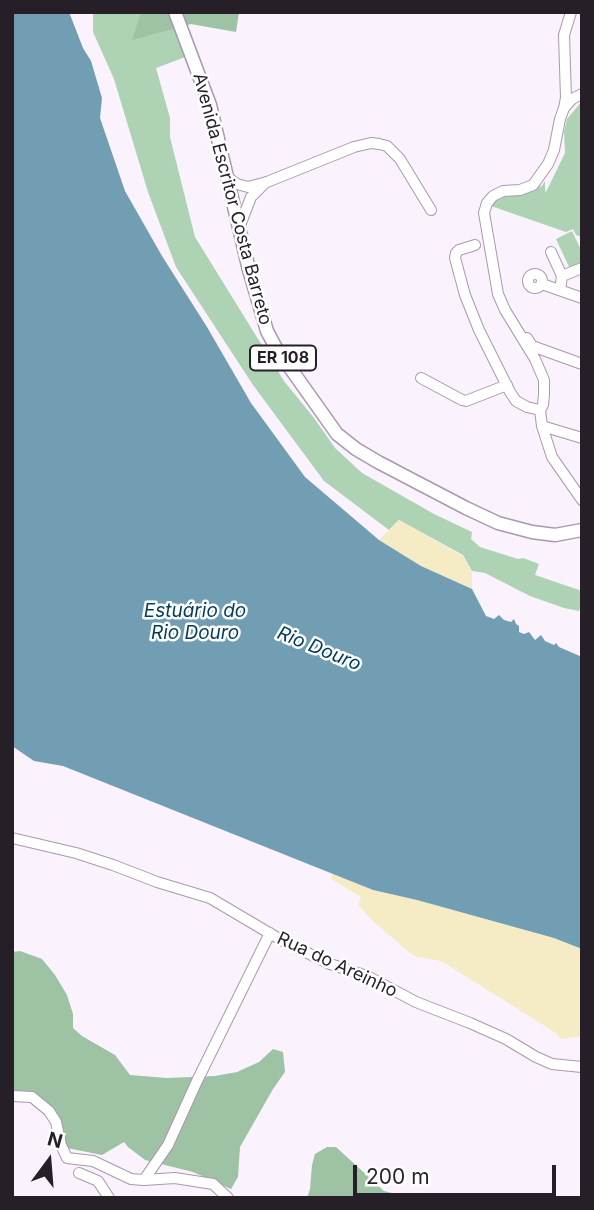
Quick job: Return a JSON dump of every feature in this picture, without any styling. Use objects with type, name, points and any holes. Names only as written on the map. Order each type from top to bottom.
[{"type":"main road","name":"Avenida Escritor Costa Barreto","points":[[175,12],[210,105],[249,270],[267,331],[276,348],[337,434],[378,462],[498,523],[555,535],[582,530]]},
{"type":"street","points":[[571,12],[564,35],[566,98],[554,150],[548,164],[533,185],[520,190],[503,191],[493,196],[484,212],[498,294],[536,359],[544,380],[543,405],[540,410],[552,457],[582,500]]},
{"type":"street","points":[[566,80],[572,88],[582,93]]},
{"type":"street","points":[[564,108],[582,93]]},
{"type":"street","points":[[231,196],[249,192],[267,182],[354,147],[372,143],[387,146],[400,159],[431,210]]},
{"type":"street","points":[[226,176],[249,192]]},
{"type":"street","points":[[239,228],[249,192]]},
{"type":"street","points":[[475,245],[457,251],[455,258],[474,318],[506,386],[516,401],[540,410]]},
{"type":"street","points":[[551,252],[562,276],[560,290]]},
{"type":"street","points":[[562,276],[582,268]]},
{"type":"street","points":[[542,284],[582,298]]},
{"type":"street","points":[[510,306],[532,346],[582,364]]},
{"type":"street","points":[[421,378],[466,401],[506,386]]},
{"type":"street","points":[[542,426],[581,439]]},
{"type":"street","name":"Rua do Areinho","points":[[12,838],[76,853],[210,898],[305,953],[367,976],[416,1002],[470,1023],[552,1064],[582,1067]]},
{"type":"street","points":[[144,1180],[168,1145],[271,933]]},
{"type":"street","points":[[12,1096],[32,1097],[49,1111],[56,1122],[67,1158],[93,1161],[131,1179],[176,1178],[214,1184],[228,1198]]},
{"type":"street","points":[[79,1173],[97,1181],[109,1198]]},
{"type":"green space","points":[[93,12],[169,13],[188,56],[156,68],[170,118],[170,137],[195,237],[284,381],[335,448],[362,473],[472,532],[471,539],[480,547],[539,564],[535,575],[582,591],[579,611],[530,596],[485,573],[472,571],[463,555],[399,520],[389,530],[324,481],[253,385],[176,267],[148,192],[114,79],[93,32]]},
{"type":"green space","points":[[141,12],[239,12],[236,32],[191,24],[132,40]]},
{"type":"green space","points":[[582,101],[582,237],[576,235],[573,229],[566,232],[491,206],[503,197],[527,192],[538,185],[541,187],[545,181],[546,192],[565,153],[564,132],[567,119]]},
{"type":"green space","points":[[572,231],[582,252],[582,266],[571,271],[556,239]]},
{"type":"green space","points":[[20,951],[42,959],[55,975],[67,995],[73,1014],[73,1028],[115,1055],[130,1075],[167,1078],[215,1076],[237,1072],[259,1062],[273,1049],[283,1052],[285,1072],[240,1147],[238,1177],[231,1189],[193,1172],[145,1160],[124,1142],[102,1155],[62,1147],[63,1131],[34,1096],[12,1090],[12,952]]},
{"type":"green space","points":[[327,1147],[336,1147],[384,1191],[412,1198],[307,1198],[315,1154]]},
{"type":"sand","points":[[399,520],[463,556],[472,571],[472,589],[421,566],[379,540]]},
{"type":"sand","points":[[332,874],[373,890],[554,938],[582,949],[582,1036],[561,1039],[553,1031],[446,964],[417,957],[409,952],[358,905],[361,897],[331,879]]},
{"type":"water","name":"Estuário do Rio Douro","points":[[12,12],[69,12],[91,61],[102,98],[100,118],[125,191],[251,403],[305,477],[379,540],[421,566],[472,589],[486,616],[494,619],[499,615],[511,622],[514,619],[519,626],[519,632],[529,632],[535,640],[541,635],[545,641],[554,645],[556,643],[582,657],[582,949],[554,938],[373,890],[63,766],[34,761],[12,746]]},
{"type":"water label","name":"Rio Douro","points":[[319,649]]}]
